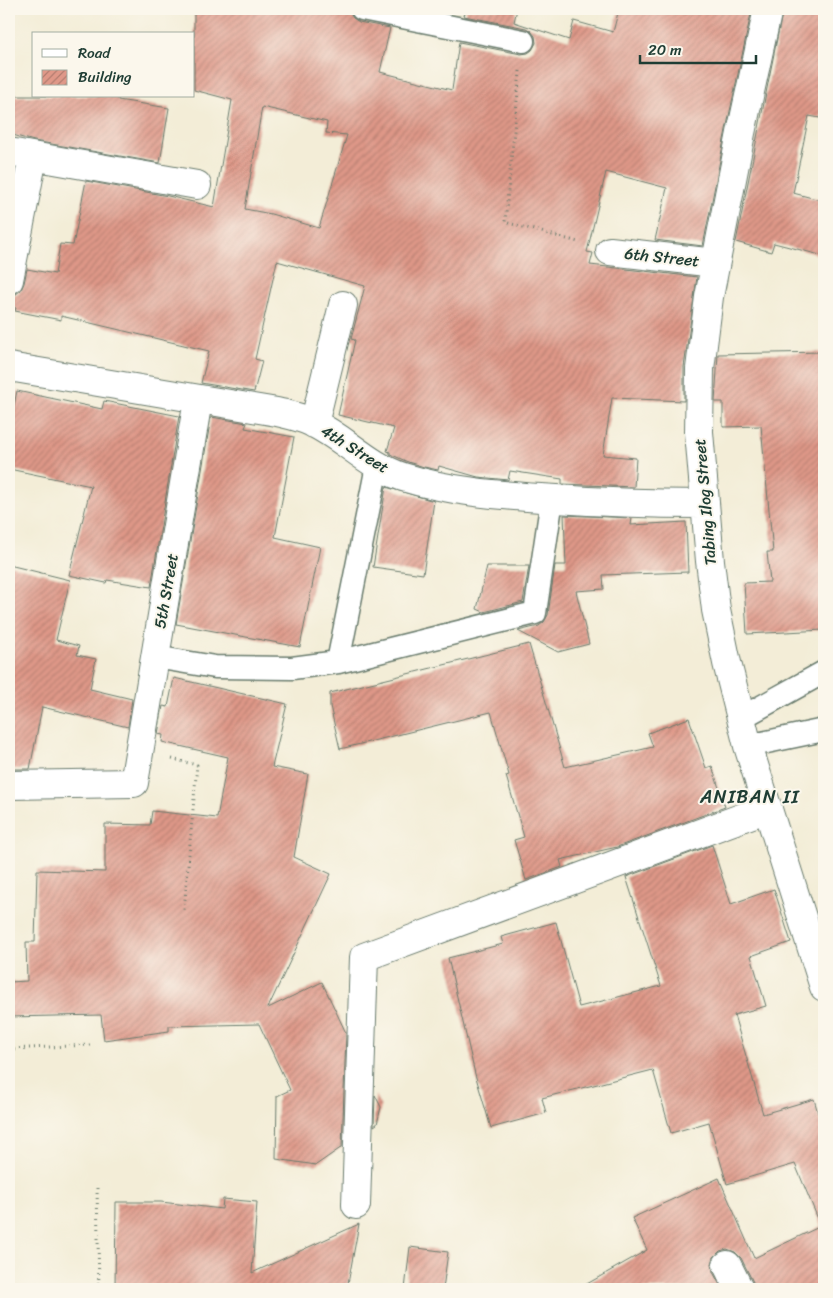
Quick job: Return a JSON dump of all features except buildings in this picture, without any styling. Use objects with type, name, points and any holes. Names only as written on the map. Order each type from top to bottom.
[{"type":"street","name":"Tabing Ilog Street","points":[[768,9],[714,263],[700,369],[699,432],[704,504],[716,610],[740,718],[824,987]]},
{"type":"street","points":[[9,280],[21,154],[197,185]]},
{"type":"street","name":"6th Street","points":[[610,251],[714,263]]},
{"type":"street","points":[[314,424],[343,305]]},
{"type":"street","name":"4th Street","points":[[9,367],[299,417],[334,435],[377,466],[404,477],[467,490],[552,499],[642,504],[704,504]]},
{"type":"street","name":"5th Street","points":[[9,785],[134,782],[198,400]]},
{"type":"street","points":[[356,1205],[364,957],[768,808]]},
{"type":"street","points":[[727,1265],[739,1289]]},
{"type":"lane","points":[[362,9],[523,41]]},
{"type":"lane","points":[[338,662],[377,466]]},
{"type":"lane","points":[[155,657],[215,667],[292,668],[338,662],[535,614],[552,499]]},
{"type":"lane","points":[[740,718],[824,672]]},
{"type":"lane","points":[[748,746],[824,730]]},
{"type":"path","points":[[523,41],[506,222],[610,251]]},
{"type":"path","points":[[139,752],[197,765],[184,910]]},
{"type":"path","points":[[9,1049],[90,1045]]},
{"type":"path","points":[[96,1188],[99,1289]]},
{"type":"district","name":"ANIBAN II","points":[[750,796]]}]
